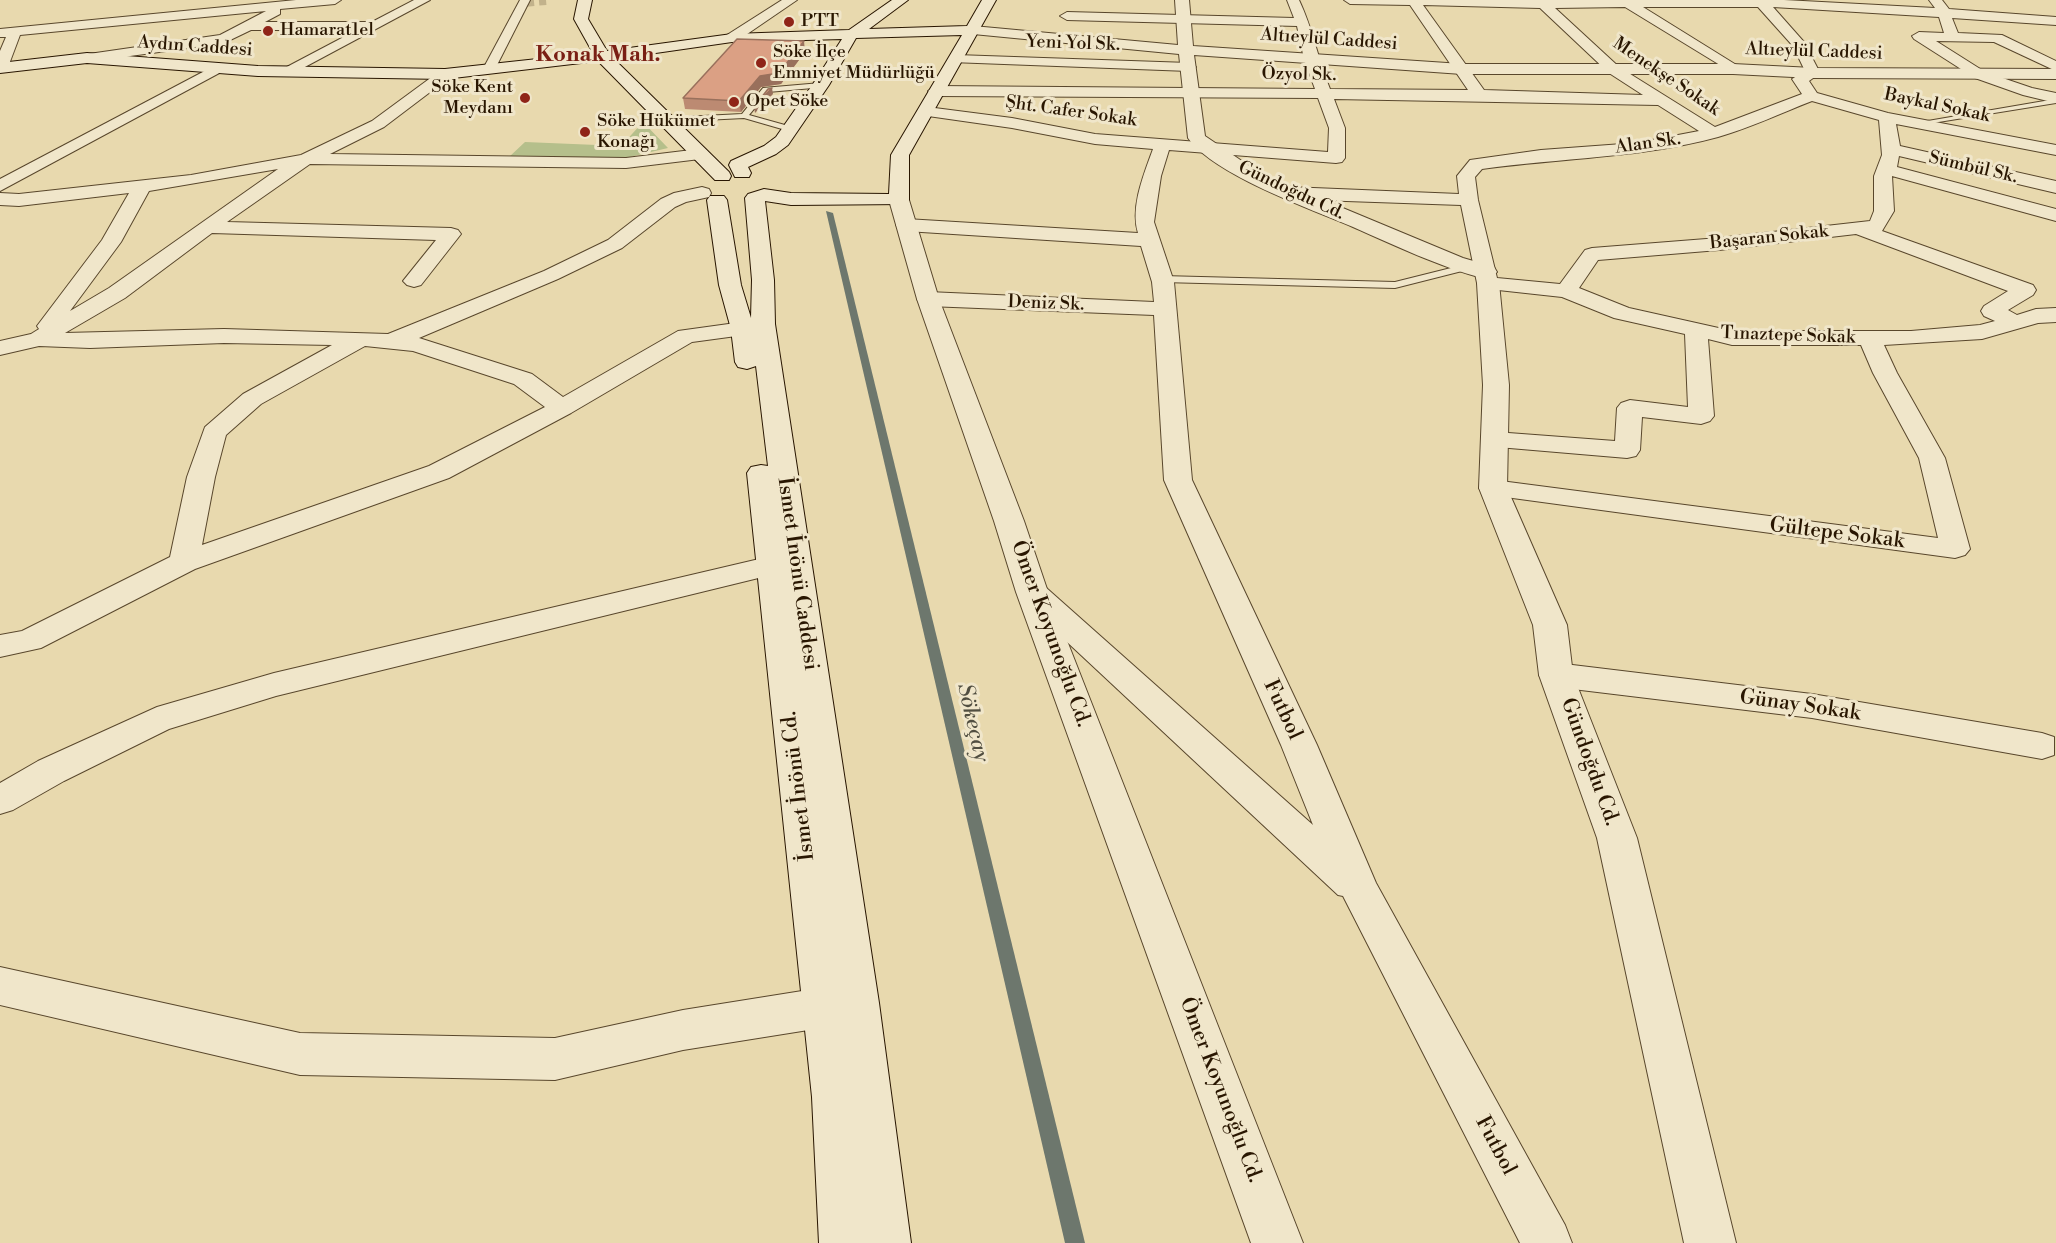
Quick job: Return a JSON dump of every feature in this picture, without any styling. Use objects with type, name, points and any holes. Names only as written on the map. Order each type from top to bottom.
[{"type":"main road","points":[[585,0],[580,19],[602,56],[722,176]]},
{"type":"main road","points":[[742,173],[738,165],[770,150],[782,141],[821,85],[851,35],[901,0]]},
{"type":"main road","name":"Ömer Koyunoğlu Cd.","points":[[988,0],[956,60],[936,91],[927,112],[900,155],[903,213],[928,298],[1009,521],[1032,592],[1277,1243]]},
{"type":"main road","name":"Gündoğdu Cd.","points":[[1182,0],[1186,18],[1190,94],[1197,138],[1254,178],[1481,274],[1496,385],[1493,488],[1550,625],[1556,675],[1617,838],[1710,1243]]},
{"type":"main road","name":"Altıeylül Caddesi","points":[[602,56],[732,38],[973,30],[1188,50],[1462,69],[1733,69],[1813,73],[2056,74]]},
{"type":"main road","name":"Aydın Caddesi","points":[[1,67],[87,58],[288,72],[445,74],[602,56]]},
{"type":"main road","points":[[742,173],[762,175],[773,182],[771,190],[759,196],[735,201],[710,196],[701,188],[704,183],[722,176],[742,173]]},
{"type":"main road","points":[[710,196],[730,285],[753,326]]},
{"type":"main road","points":[[759,196],[903,213]]},
{"type":"main road","points":[[753,326],[763,280],[759,196]]},
{"type":"main road","name":"İsmet İnönü Cd.","points":[[753,326],[772,565],[841,1004],[885,1243]]},
{"type":"main road","name":"İsmet İnönü Caddesi","points":[[753,326],[841,1004]]},
{"type":"main road","name":"İsmet İnönü Cd.","points":[[841,1004],[836,1097],[845,1243]]},
{"type":"street","points":[[0,33],[267,3],[287,5],[335,0]]},
{"type":"street","points":[[288,72],[424,0]]},
{"type":"street","points":[[489,69],[525,0]]},
{"type":"street","points":[[732,38],[791,0]]},
{"type":"street","points":[[1063,38],[1070,0]]},
{"type":"street","points":[[1293,0],[1303,22],[1311,58],[1326,95]]},
{"type":"street","points":[[1350,0],[1543,4],[1759,1],[1845,3],[2056,21]]},
{"type":"street","points":[[1935,0],[1944,12],[1952,37]]},
{"type":"street","points":[[1414,1],[1479,95]]},
{"type":"street","points":[[1759,1],[1799,45],[1813,73],[1800,79],[1811,96]]},
{"type":"street","points":[[1627,3],[1733,69]]},
{"type":"street","name":"Menekşe Sokak","points":[[1543,4],[1614,70],[1714,134]]},
{"type":"street","points":[[87,58],[224,39],[287,5]]},
{"type":"street","points":[[1067,16],[1303,22]]},
{"type":"street","points":[[2031,19],[2056,29]]},
{"type":"street","points":[[1631,21],[1654,20]]},
{"type":"street","points":[[1563,22],[1586,22]]},
{"type":"street","points":[[248,26],[374,26]]},
{"type":"street","points":[[1,67],[15,32]]},
{"type":"street","points":[[2056,67],[1998,38],[1919,36],[1980,75],[2056,100]]},
{"type":"street","name":"Yeni Yol Sk.","points":[[956,60],[1189,67]]},
{"type":"street","points":[[1050,92],[1059,63]]},
{"type":"street","points":[[0,186],[218,68]]},
{"type":"street","points":[[39,339],[117,293],[306,159],[378,124],[445,74]]},
{"type":"street","name":"Özyol Sk.","points":[[936,91],[1479,95],[1661,100]]},
{"type":"street","name":"Şht. Cafer Sokak","points":[[927,112],[1012,123],[1095,139],[1336,158],[1337,128],[1326,95]]},
{"type":"street","name":"Alan Sk.","points":[[1481,274],[1466,176],[1476,164],[1530,156],[1636,148],[1714,134],[1811,96]]},
{"type":"street","name":"Baykal Sokak","points":[[1811,96],[1886,117],[2056,150]]},
{"type":"street","points":[[1781,107],[1803,113]]},
{"type":"street","name":"Başaran Sokak","points":[[1566,291],[1592,254],[1719,244],[1877,226],[1884,211],[1884,176],[1889,170],[1891,144],[1886,117]]},
{"type":"street","name":"Sümbül Sk.","points":[[1869,133],[1891,144],[2056,187]]},
{"type":"street","name":"Futbol","points":[[1164,143],[1152,176],[1144,222],[1164,294],[1178,480],[1299,745],[1359,889],[1546,1243]]},
{"type":"street","points":[[0,199],[20,200],[117,190],[306,159],[626,163],[700,154]]},
{"type":"street","points":[[46,161],[66,169]]},
{"type":"street","points":[[1889,170],[2056,214]]},
{"type":"street","points":[[86,177],[117,190]]},
{"type":"street","points":[[39,339],[111,242],[143,186]]},
{"type":"street","points":[[1289,193],[1469,200]]},
{"type":"street","points":[[391,341],[552,275],[615,243],[668,202],[681,197],[710,196]]},
{"type":"street","points":[[903,213],[1149,240]]},
{"type":"street","points":[[207,227],[451,234],[414,281]]},
{"type":"street","points":[[1857,228],[2025,290],[1992,311],[2015,322]]},
{"type":"street","name":"Tınaztepe Sokak","points":[[1481,274],[1566,291],[1622,313],[1732,338],[1911,338],[1982,332],[2036,316],[2056,315]]},
{"type":"street","name":"Deniz Sk.","points":[[928,298],[1164,294]]},
{"type":"street","points":[[0,646],[30,640],[184,562],[439,472],[562,408],[686,336],[753,326]]},
{"type":"street","points":[[1495,440],[1627,450],[1630,408],[1701,416],[1696,330]]},
{"type":"street","points":[[0,348],[39,339],[90,340],[224,336],[391,341],[416,344],[523,379],[562,408]]},
{"type":"street","name":"Gültepe Sokak","points":[[1493,488],[1955,549],[1932,458],[1885,373],[1870,339]]},
{"type":"street","points":[[184,562],[201,477],[213,432],[252,399],[358,340]]},
{"type":"street","points":[[0,800],[51,771],[157,720],[286,682],[772,565]]},
{"type":"street","points":[[1032,592],[1359,889]]},
{"type":"street","name":"Günay Sokak","points":[[1556,675],[1812,706],[2043,746]]},
{"type":"street","points":[[0,986],[300,1054],[555,1059],[683,1030],[841,1004]]},
{"type":"lane","points":[[744,116],[766,90],[821,85]]},
{"type":"lane","points":[[1920,123],[2056,100]]},
{"type":"lane","points":[[664,120],[744,116],[789,129]]},
{"type":"lane","points":[[1164,294],[1395,285],[1481,274]]},
{"type":"green space","points":[[643,122],[668,148],[621,159],[509,157],[525,142],[621,146]]},
{"type":"building","points":[[737,39],[804,41],[779,73],[760,76],[739,101],[683,98]]},
{"type":"building","points":[[772,88],[754,107],[768,89]]},
{"type":"waterway","name":"Sökeçay","points":[[829,213],[1075,1243]]},
{"type":"tunnel","points":[[524,2],[546,0]]},
{"type":"place","name":"PTT","points":[[789,22]]},
{"type":"place","name":"Hamarat1el","points":[[268,31]]},
{"type":"place","name":"Söke İlçe Emniyet Müdürlüğü","points":[[761,63]]},
{"type":"place","name":"Söke Kent Meydanı","points":[[525,98]]},
{"type":"place","name":"Opet Söke","points":[[734,102]]},
{"type":"place","name":"Söke Hükümet Konağı","points":[[585,132]]},
{"type":"district","name":"Konak Mah.","points":[[598,56]]}]
